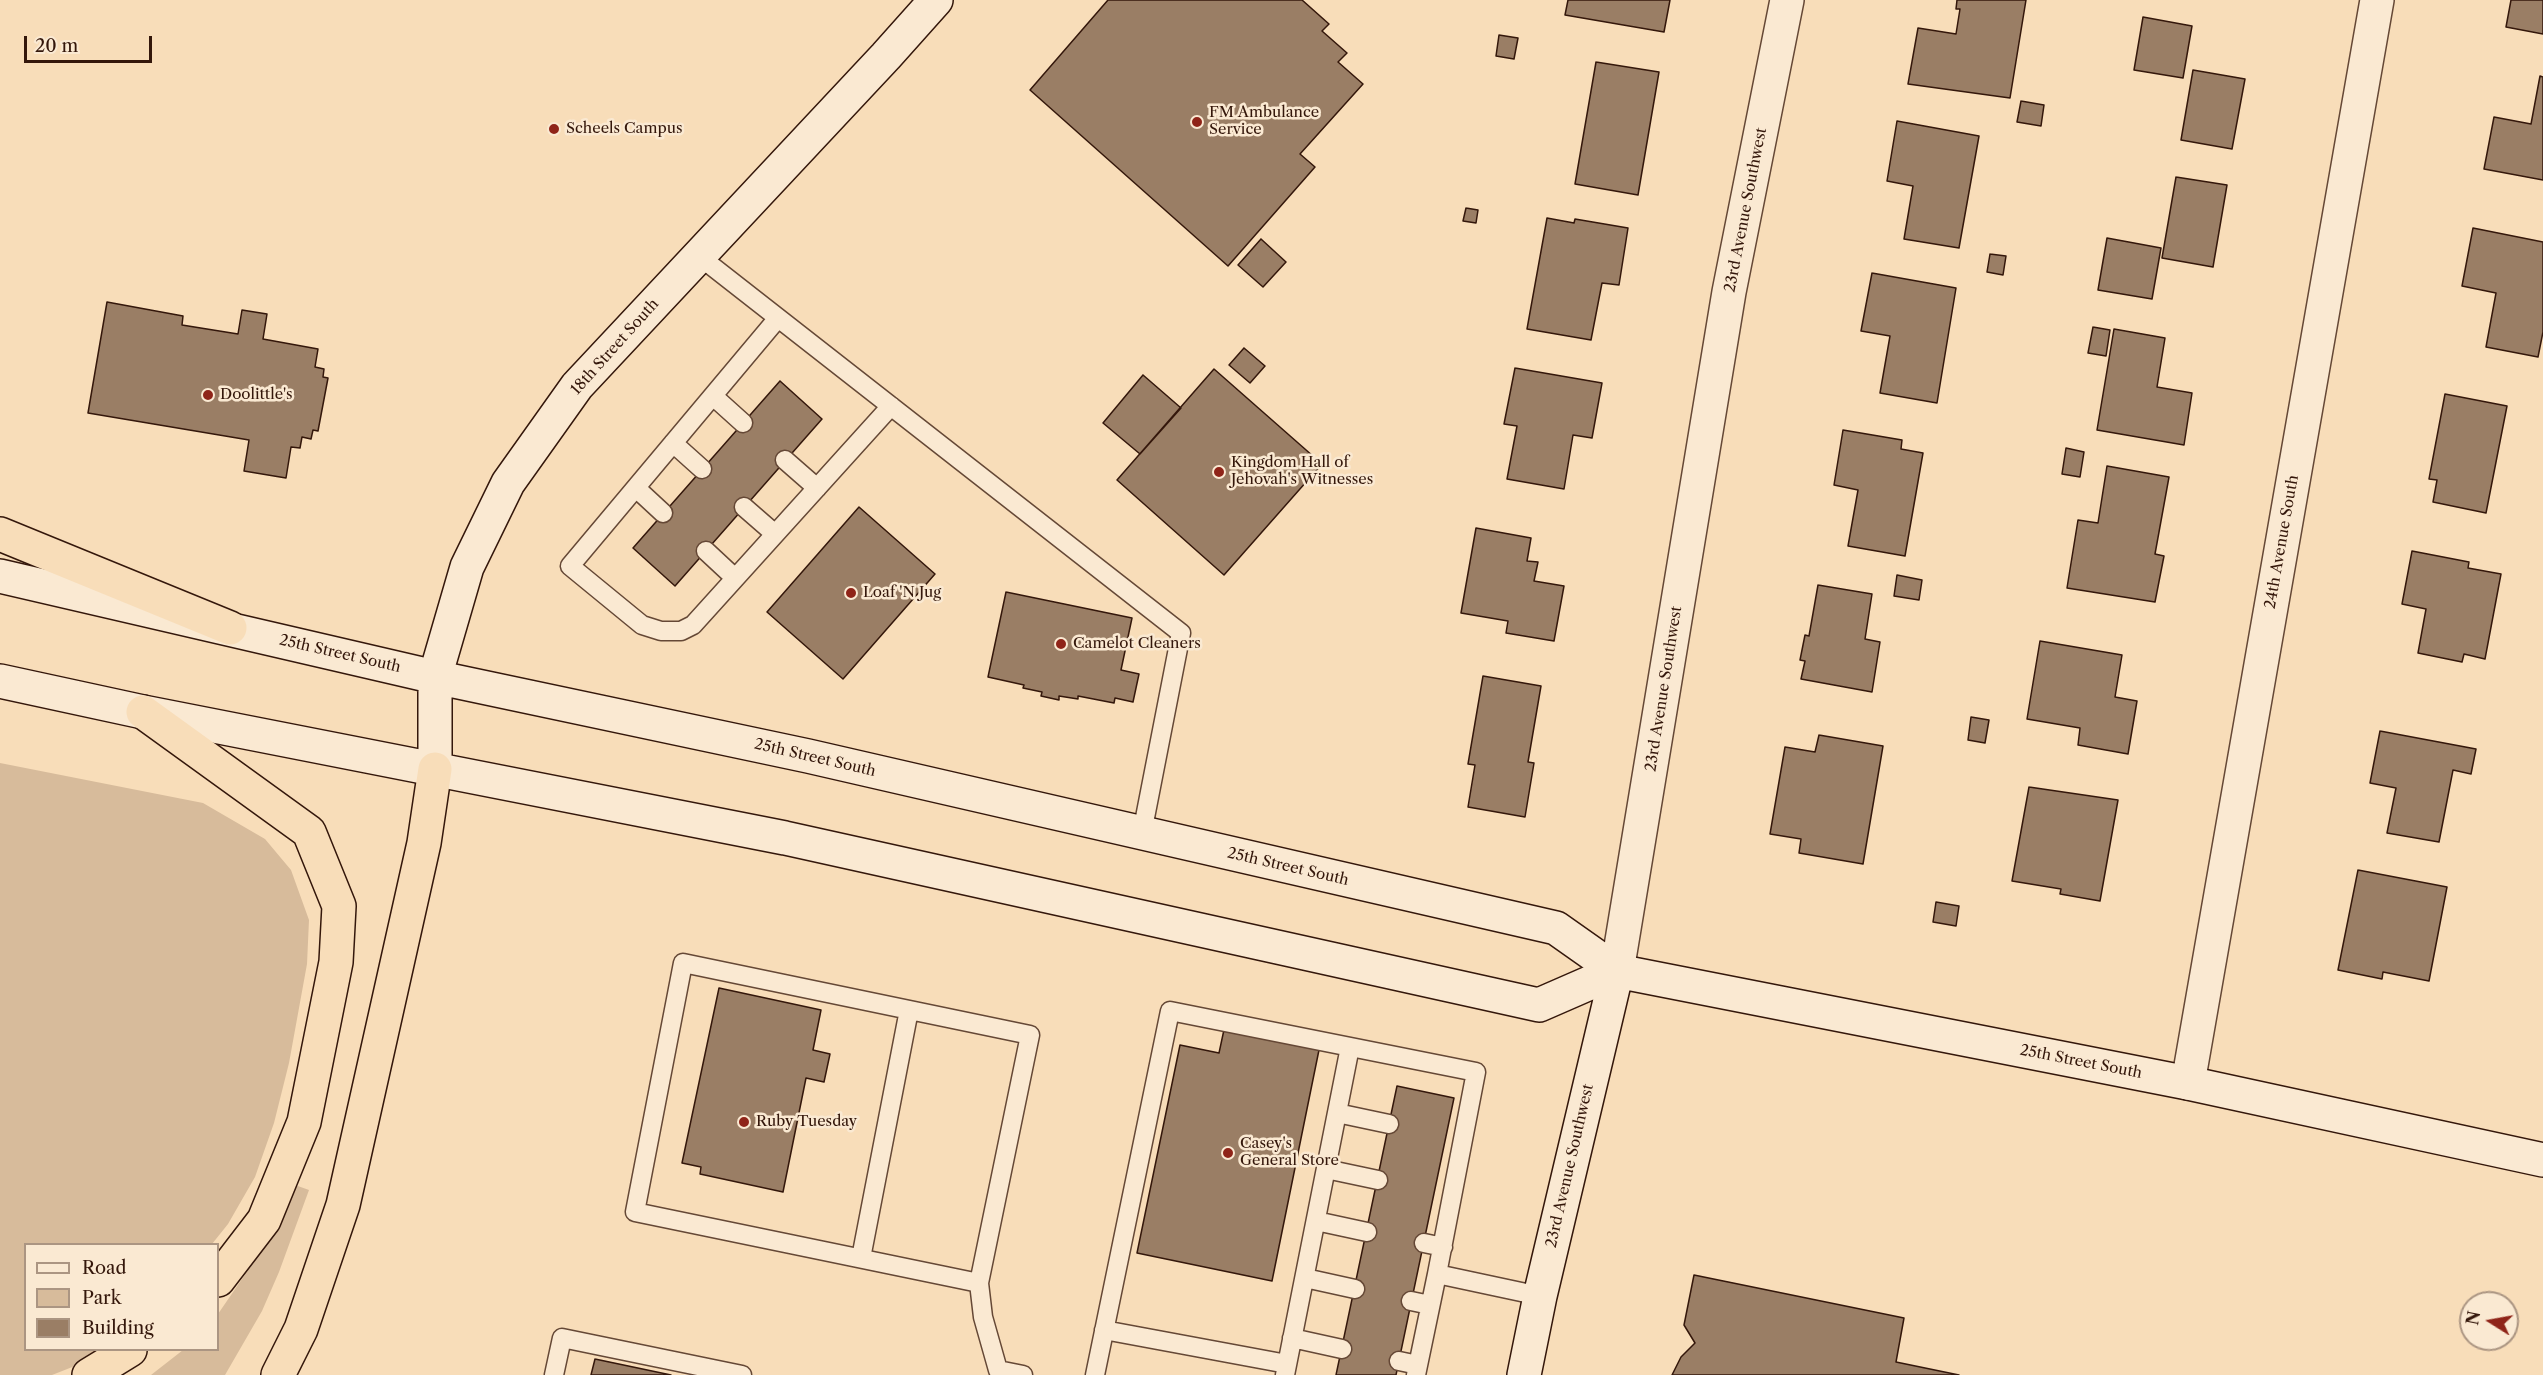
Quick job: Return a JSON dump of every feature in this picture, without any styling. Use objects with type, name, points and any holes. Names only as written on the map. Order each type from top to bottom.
[{"type":"highway","points":[[0,534],[230,628]]},
{"type":"highway","points":[[143,712],[309,831],[339,906],[336,962],[304,1122],[264,1220],[219,1279]]},
{"type":"highway","points":[[278,1375],[301,1329],[343,1205],[424,843],[435,769]]},
{"type":"highway","points":[[89,1375],[128,1351]]},
{"type":"main road","name":"18th Street South","points":[[435,769],[435,677],[467,567],[508,483],[577,386],[936,0]]},
{"type":"main road","name":"23rd Avenue Southwest","points":[[1524,1375],[1540,1296],[1617,970],[1729,292],[1787,0]]},
{"type":"main road","name":"24th Avenue South","points":[[2188,1083],[2377,0]]},
{"type":"main road","name":"25th Street South","points":[[0,576],[435,677],[808,756],[1556,928],[1617,970],[2188,1083],[2543,1160]]},
{"type":"main road","points":[[0,681],[143,712],[785,838],[1539,1005],[1617,970]]},
{"type":"lane","points":[[699,256],[1181,633],[1142,833]]},
{"type":"lane","points":[[778,318],[570,566],[642,625],[661,631],[681,631],[693,625],[891,406]]},
{"type":"lane","points":[[713,396],[743,423]]},
{"type":"lane","points":[[673,443],[702,469]]},
{"type":"lane","points":[[785,460],[817,488]]},
{"type":"lane","points":[[636,488],[663,513]]},
{"type":"lane","points":[[744,507],[775,534]]},
{"type":"lane","points":[[706,551],[735,578]]},
{"type":"lane","points":[[979,1282],[635,1212],[683,963],[1030,1035],[979,1282],[983,1317],[997,1373],[1023,1375]]},
{"type":"lane","points":[[861,1258],[909,1010]]},
{"type":"lane","points":[[1095,1375],[1170,1011],[1476,1072],[1455,1138],[1453,1195],[1417,1370],[1399,1361]]},
{"type":"lane","points":[[1104,1330],[1286,1370],[1350,1047]]},
{"type":"lane","points":[[1337,1113],[1389,1124]]},
{"type":"lane","points":[[1326,1169],[1378,1180]]},
{"type":"lane","points":[[1434,1192],[1453,1195]]},
{"type":"lane","points":[[1316,1221],[1367,1232]]},
{"type":"lane","points":[[1424,1243],[1443,1247]]},
{"type":"lane","points":[[1437,1274],[1540,1296]]},
{"type":"lane","points":[[1305,1278],[1355,1289]]},
{"type":"lane","points":[[1411,1301],[1430,1305]]},
{"type":"lane","points":[[554,1375],[562,1338],[742,1375]]},
{"type":"lane","points":[[1292,1338],[1342,1349]]},
{"type":"green space","points":[[0,763],[203,803],[265,839],[291,870],[309,920],[307,964],[289,1063],[274,1123],[255,1177],[228,1224],[213,1243],[24,1243],[24,1351],[100,1351],[80,1364],[52,1375],[0,1375]]},
{"type":"green space","points":[[295,1185],[309,1190],[262,1311],[225,1375],[151,1375],[182,1351],[219,1351],[219,1313],[268,1241]]},
{"type":"building","name":"FM Ambulance Service","points":[[1108,0],[1302,0],[1329,24],[1322,31],[1347,53],[1338,62],[1363,84],[1300,154],[1315,167],[1228,266],[1030,90]]},
{"type":"building","points":[[1568,0],[1670,0],[1664,32],[1565,15]]},
{"type":"building","points":[[1957,0],[2026,0],[2010,98],[1908,84],[1918,28],[1956,34],[1960,9],[1956,9]]},
{"type":"building","points":[[2511,0],[2543,0],[2543,34],[2506,27]]},
{"type":"building","points":[[2143,17],[2192,26],[2183,78],[2134,70]]},
{"type":"building","points":[[1499,35],[1518,38],[1514,59],[1496,56]]},
{"type":"building","points":[[1596,62],[1659,72],[1638,195],[1575,184]]},
{"type":"building","points":[[2193,70],[2245,79],[2232,149],[2181,140]]},
{"type":"building","points":[[2540,76],[2543,77],[2543,180],[2484,169],[2494,117],[2531,124]]},
{"type":"building","points":[[2021,101],[2044,105],[2041,126],[2017,122]]},
{"type":"building","points":[[1897,121],[1979,136],[1959,248],[1904,239],[1913,186],[1887,181]]},
{"type":"building","points":[[2176,177],[2227,185],[2213,267],[2162,258]]},
{"type":"building","points":[[1466,208],[1478,210],[1476,223],[1463,221]]},
{"type":"building","points":[[1547,218],[1574,223],[1575,219],[1628,228],[1619,285],[1602,283],[1591,340],[1527,329]]},
{"type":"building","points":[[2473,228],[2543,242],[2543,332],[2538,357],[2486,347],[2496,293],[2462,286]]},
{"type":"building","points":[[2107,238],[2161,248],[2152,299],[2098,290]]},
{"type":"building","points":[[1261,239],[1286,262],[1263,287],[1238,265]]},
{"type":"building","points":[[1990,254],[2006,256],[2003,275],[1987,272]]},
{"type":"building","points":[[1872,273],[1956,288],[1937,403],[1880,393],[1890,336],[1861,331]]},
{"type":"building","name":"Doolittle's","points":[[107,302],[183,316],[182,325],[238,334],[242,310],[267,314],[263,339],[318,349],[315,367],[324,369],[323,377],[328,378],[318,431],[313,430],[311,439],[302,437],[300,448],[291,447],[286,478],[244,471],[249,440],[88,413]]},
{"type":"building","points":[[2093,327],[2110,330],[2106,356],[2088,353]]},
{"type":"building","points":[[2114,329],[2165,338],[2157,387],[2192,393],[2184,445],[2097,430]]},
{"type":"building","points":[[1244,348],[1265,366],[1250,383],[1229,365]]},
{"type":"building","points":[[1515,368],[1602,383],[1592,438],[1573,435],[1564,489],[1507,479],[1517,426],[1504,424]]},
{"type":"building","name":"Kingdom Hall of Jehovah's Witnesses","points":[[1214,369],[1322,464],[1224,575],[1117,480]]},
{"type":"building","points":[[1143,375],[1181,408],[1140,454],[1103,423]]},
{"type":"building","points":[[780,381],[822,419],[675,586],[633,548]]},
{"type":"building","points":[[2445,394],[2507,406],[2486,513],[2433,502],[2437,480],[2429,479]]},
{"type":"building","points":[[1843,430],[1902,440],[1901,449],[1923,453],[1905,556],[1848,546],[1858,490],[1834,485]]},
{"type":"building","points":[[2066,448],[2084,452],[2080,477],[2062,474]]},
{"type":"building","points":[[2107,466],[2169,477],[2155,554],[2164,556],[2155,602],[2067,588],[2078,520],[2098,523]]},
{"type":"building","name":"Loaf 'N Jug","points":[[859,507],[935,574],[843,679],[767,612]]},
{"type":"building","points":[[1476,528],[1531,538],[1527,561],[1538,562],[1534,581],[1564,586],[1554,641],[1506,633],[1508,621],[1461,613]]},
{"type":"building","points":[[2412,551],[2469,562],[2468,568],[2501,574],[2485,659],[2464,654],[2462,662],[2418,653],[2426,609],[2402,604]]},
{"type":"building","points":[[1897,575],[1922,580],[1919,600],[1894,596]]},
{"type":"building","points":[[1818,585],[1872,594],[1865,639],[1880,642],[1872,692],[1801,679],[1805,661],[1800,660],[1805,635],[1809,636]]},
{"type":"building","name":"Camelot Cleaners","points":[[1006,592],[1132,618],[1121,670],[1139,674],[1133,702],[1115,698],[1114,703],[1078,696],[1078,699],[1059,696],[1059,700],[1041,696],[1042,692],[1023,688],[1024,685],[988,677]]},
{"type":"building","points":[[2040,641],[2122,655],[2115,697],[2137,701],[2128,754],[2078,745],[2080,728],[2027,719]]},
{"type":"building","points":[[1483,676],[1541,686],[1528,762],[1534,763],[1525,817],[1468,807],[1475,765],[1468,764]]},
{"type":"building","points":[[1971,717],[1989,720],[1985,743],[1968,740]]},
{"type":"building","points":[[2380,731],[2476,749],[2471,774],[2453,770],[2439,842],[2387,833],[2396,788],[2370,783]]},
{"type":"building","points":[[1819,735],[1883,746],[1863,864],[1799,853],[1801,839],[1770,834],[1785,747],[1815,752]]},
{"type":"building","points":[[2029,787],[2118,800],[2100,901],[2060,894],[2061,889],[2012,881]]},
{"type":"building","points":[[2358,870],[2447,887],[2429,981],[2383,972],[2382,979],[2338,970]]},
{"type":"building","points":[[1936,902],[1959,906],[1956,926],[1933,922]]},
{"type":"building","name":"Ruby Tuesday","points":[[719,988],[821,1010],[813,1050],[830,1054],[824,1082],[806,1078],[783,1192],[700,1174],[701,1167],[682,1163]]},
{"type":"building","name":"Casey's General Store","points":[[1225,1025],[1320,1045],[1272,1281],[1137,1253],[1180,1045],[1219,1053]]},
{"type":"building","points":[[1397,1086],[1454,1098],[1396,1375],[1336,1375]]},
{"type":"building","points":[[1694,1275],[1904,1318],[1896,1362],[1959,1375],[1672,1375],[1681,1357],[1695,1343],[1684,1325]]},
{"type":"building","points":[[595,1359],[671,1375],[591,1375]]},
{"type":"place","name":"FM Ambulance Service","points":[[1197,122]]},
{"type":"place","name":"Scheels Campus","points":[[554,129]]},
{"type":"place","name":"Doolittle's","points":[[208,395]]},
{"type":"place","name":"Kingdom Hall of Jehovah's Witnesses","points":[[1219,472]]},
{"type":"place","name":"Loaf 'N Jug","points":[[851,593]]},
{"type":"place","name":"Camelot Cleaners","points":[[1061,644]]},
{"type":"place","name":"Ruby Tuesday","points":[[744,1122]]},
{"type":"place","name":"Casey's General Store","points":[[1228,1153]]}]
